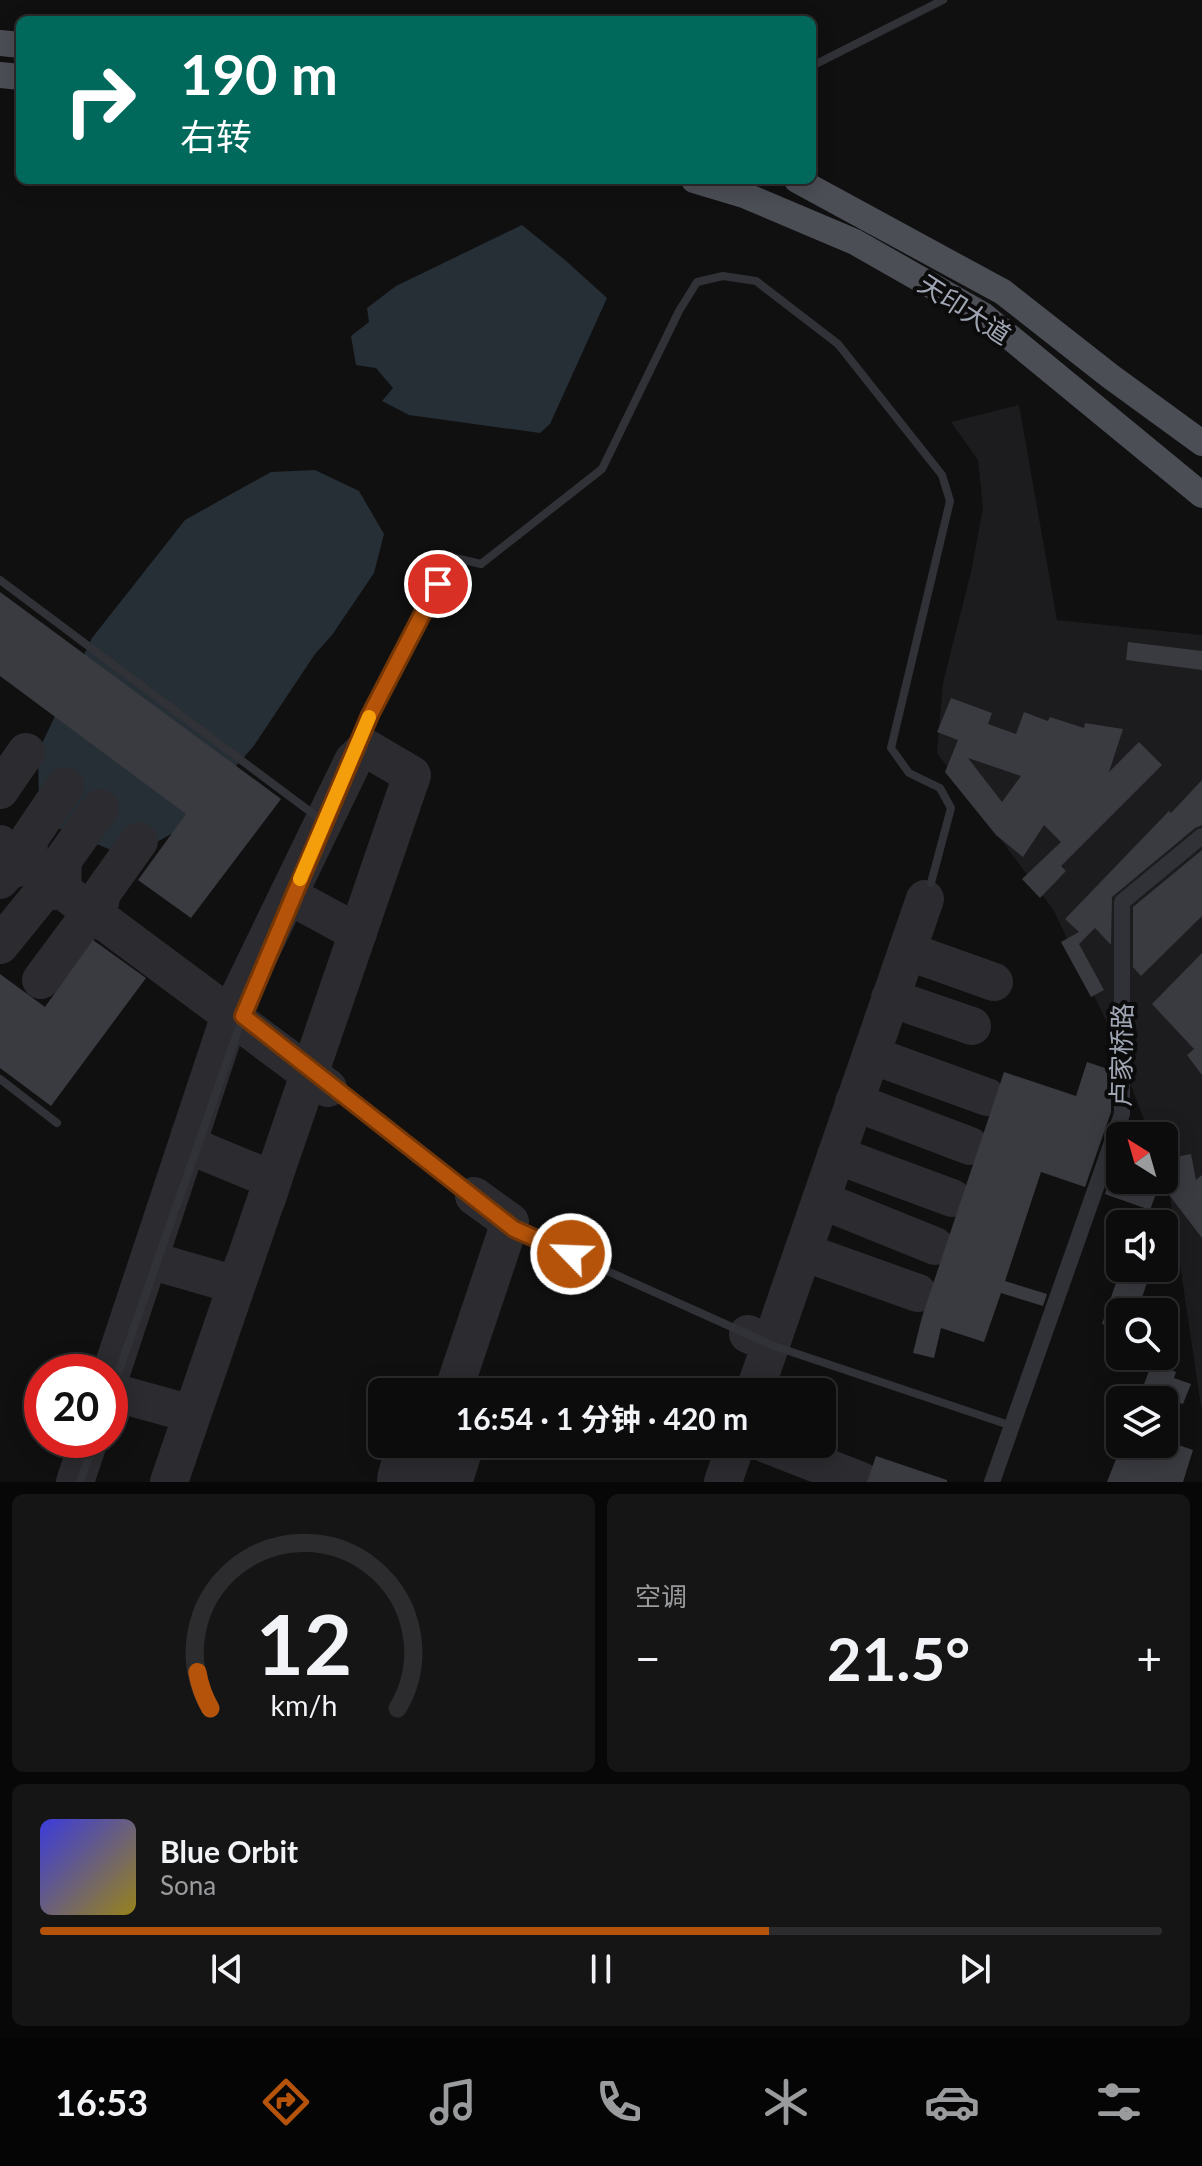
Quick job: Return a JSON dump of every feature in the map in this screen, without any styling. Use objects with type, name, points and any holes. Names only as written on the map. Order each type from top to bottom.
[{"type":"main road","name":"天印大道","points":[[707,184],[744,195],[855,242],[983,315],[1202,495]]},
{"type":"main road","name":"天印大道","points":[[804,184],[1003,292],[1202,443]]},
{"type":"street","name":"卢家桥路","points":[[992,1482],[1122,1114],[1122,902],[1202,836]]},
{"type":"lane","points":[[816,64],[943,0]]},
{"type":"lane","points":[[125,1354],[243,1016],[370,715],[451,557],[481,564],[602,469],[679,311],[697,282],[723,276],[756,281],[838,344],[942,475],[950,501],[891,748],[909,773],[940,788],[951,808],[931,883]]},
{"type":"lane","points":[[0,580],[324,822]]},
{"type":"lane","points":[[243,1016],[514,1229],[774,1346],[1012,1426]]},
{"type":"lane","points":[[0,1079],[57,1123]]},
{"type":"lane","points":[[80,1482],[89,1458]]},
{"type":"shaded area","points":[[522,225],[607,298],[550,424],[540,433],[409,415],[382,401],[393,388],[376,368],[356,365],[351,336],[369,322],[367,308],[396,286]]},
{"type":"shaded area","points":[[1019,405],[1057,620],[1202,635],[1202,1413],[1178,1251],[1178,1210],[1172,1210],[1169,1194],[1178,1194],[1178,1122],[1145,1122],[1110,1029],[1054,911],[937,753],[943,683],[971,572],[983,508],[978,460],[951,422]]},
{"type":"shaded area","points":[[315,470],[359,491],[384,534],[374,573],[253,747],[180,829],[139,852],[111,850],[60,829],[39,802],[38,752],[92,638],[185,520],[271,472]]},
{"type":"building","points":[[0,592],[281,799],[191,918],[138,880],[186,814],[0,676]]},
{"type":"building","points":[[1128,642],[1202,651],[1202,670],[1126,660]]},
{"type":"building","points":[[951,698],[992,713],[988,724],[1016,734],[1024,712],[1048,721],[1050,717],[1084,728],[1085,723],[1123,729],[1109,772],[1139,742],[1162,765],[1061,866],[1066,871],[1040,898],[1022,879],[1061,842],[1044,825],[1023,857],[996,835],[945,772],[958,740],[937,732]],"holes":[[[968,758],[1021,776],[1002,802]]]},
{"type":"building","points":[[1202,780],[1202,825],[1112,897],[1111,945],[1095,928],[1079,944],[1104,990],[1091,997],[1061,942],[1079,932],[1065,919]]},
{"type":"building","points":[[1202,850],[1202,916],[1141,976],[1133,967],[1133,907]]},
{"type":"building","points":[[93,940],[146,978],[51,1106],[0,1068],[0,974],[45,1007]]},
{"type":"building","points":[[1202,953],[1202,1075],[1187,1055],[1194,1049],[1152,1004]]},
{"type":"building","points":[[1087,1062],[1111,1070],[1111,1112],[1085,1187],[1041,1172],[1005,1281],[1047,1294],[1043,1306],[1001,1293],[984,1342],[941,1328],[934,1358],[913,1353],[922,1317],[1004,1072],[1076,1096]]},
{"type":"building","points":[[1191,1154],[1196,1180],[1202,1175],[1202,1238],[1168,1194],[1178,1194],[1178,1156]]},
{"type":"building","points":[[1106,1191],[1106,1194],[1156,1194],[1150,1210],[1105,1194]]},
{"type":"building","points":[[1116,1282],[1147,1282],[1142,1298],[1111,1298]]},
{"type":"building","points":[[1149,1370],[1171,1370],[1176,1372],[1174,1378],[1191,1384],[1183,1404],[1178,1402],[1178,1386],[1143,1386]]},
{"type":"building","points":[[1178,1445],[1193,1450],[1183,1482],[1107,1482],[1116,1458],[1178,1458]]},
{"type":"building","points":[[876,1456],[947,1480],[947,1482],[867,1482]]},
{"type":"taxiway","points":[[117,1354],[230,1015],[353,761],[366,748],[412,775],[169,1482]]},
{"type":"taxiway","points":[[0,790],[26,752]]},
{"type":"taxiway","points":[[0,880],[8,871],[28,864],[29,839],[65,786]]},
{"type":"taxiway","points":[[0,945],[43,892],[62,890],[63,860],[100,808]]},
{"type":"taxiway","points":[[41,980],[84,922],[97,916],[102,893],[139,841]]},
{"type":"taxiway","points":[[0,844],[328,1088]]},
{"type":"taxiway","points":[[288,895],[358,933]]},
{"type":"taxiway","points":[[771,1344],[925,899]]},
{"type":"taxiway","points":[[907,951],[994,982]]},
{"type":"taxiway","points":[[890,998],[972,1026]]},
{"type":"taxiway","points":[[871,1055],[987,1097]]},
{"type":"taxiway","points":[[854,1102],[970,1146]]},
{"type":"taxiway","points":[[190,1134],[198,1149],[273,1180],[266,1201]]},
{"type":"taxiway","points":[[836,1155],[952,1198]]},
{"type":"taxiway","points":[[458,1378],[510,1222],[474,1196]]},
{"type":"taxiway","points":[[821,1200],[935,1246]]},
{"type":"taxiway","points":[[152,1250],[163,1264],[236,1285],[244,1263]]},
{"type":"taxiway","points":[[803,1252],[918,1293]]},
{"type":"taxiway","points":[[748,1334],[771,1344],[759,1378]]},
{"type":"taxiway","points":[[128,1396],[192,1414]]},
{"type":"taxiway","points":[[75,1482],[83,1458]]},
{"type":"taxiway","points":[[723,1482],[731,1458]]},
{"type":"taxiway","points":[[802,1458],[861,1481]]},
{"type":"taxiway","points":[[427,1474],[450,1482]]},
{"type":"runway","points":[[424,1482],[432,1458]]},
{"type":"slow traffic","points":[[300,879],[369,717]]},
{"type":"route","points":[[438,584],[370,715],[243,1016],[514,1229],[571,1254]]}]
